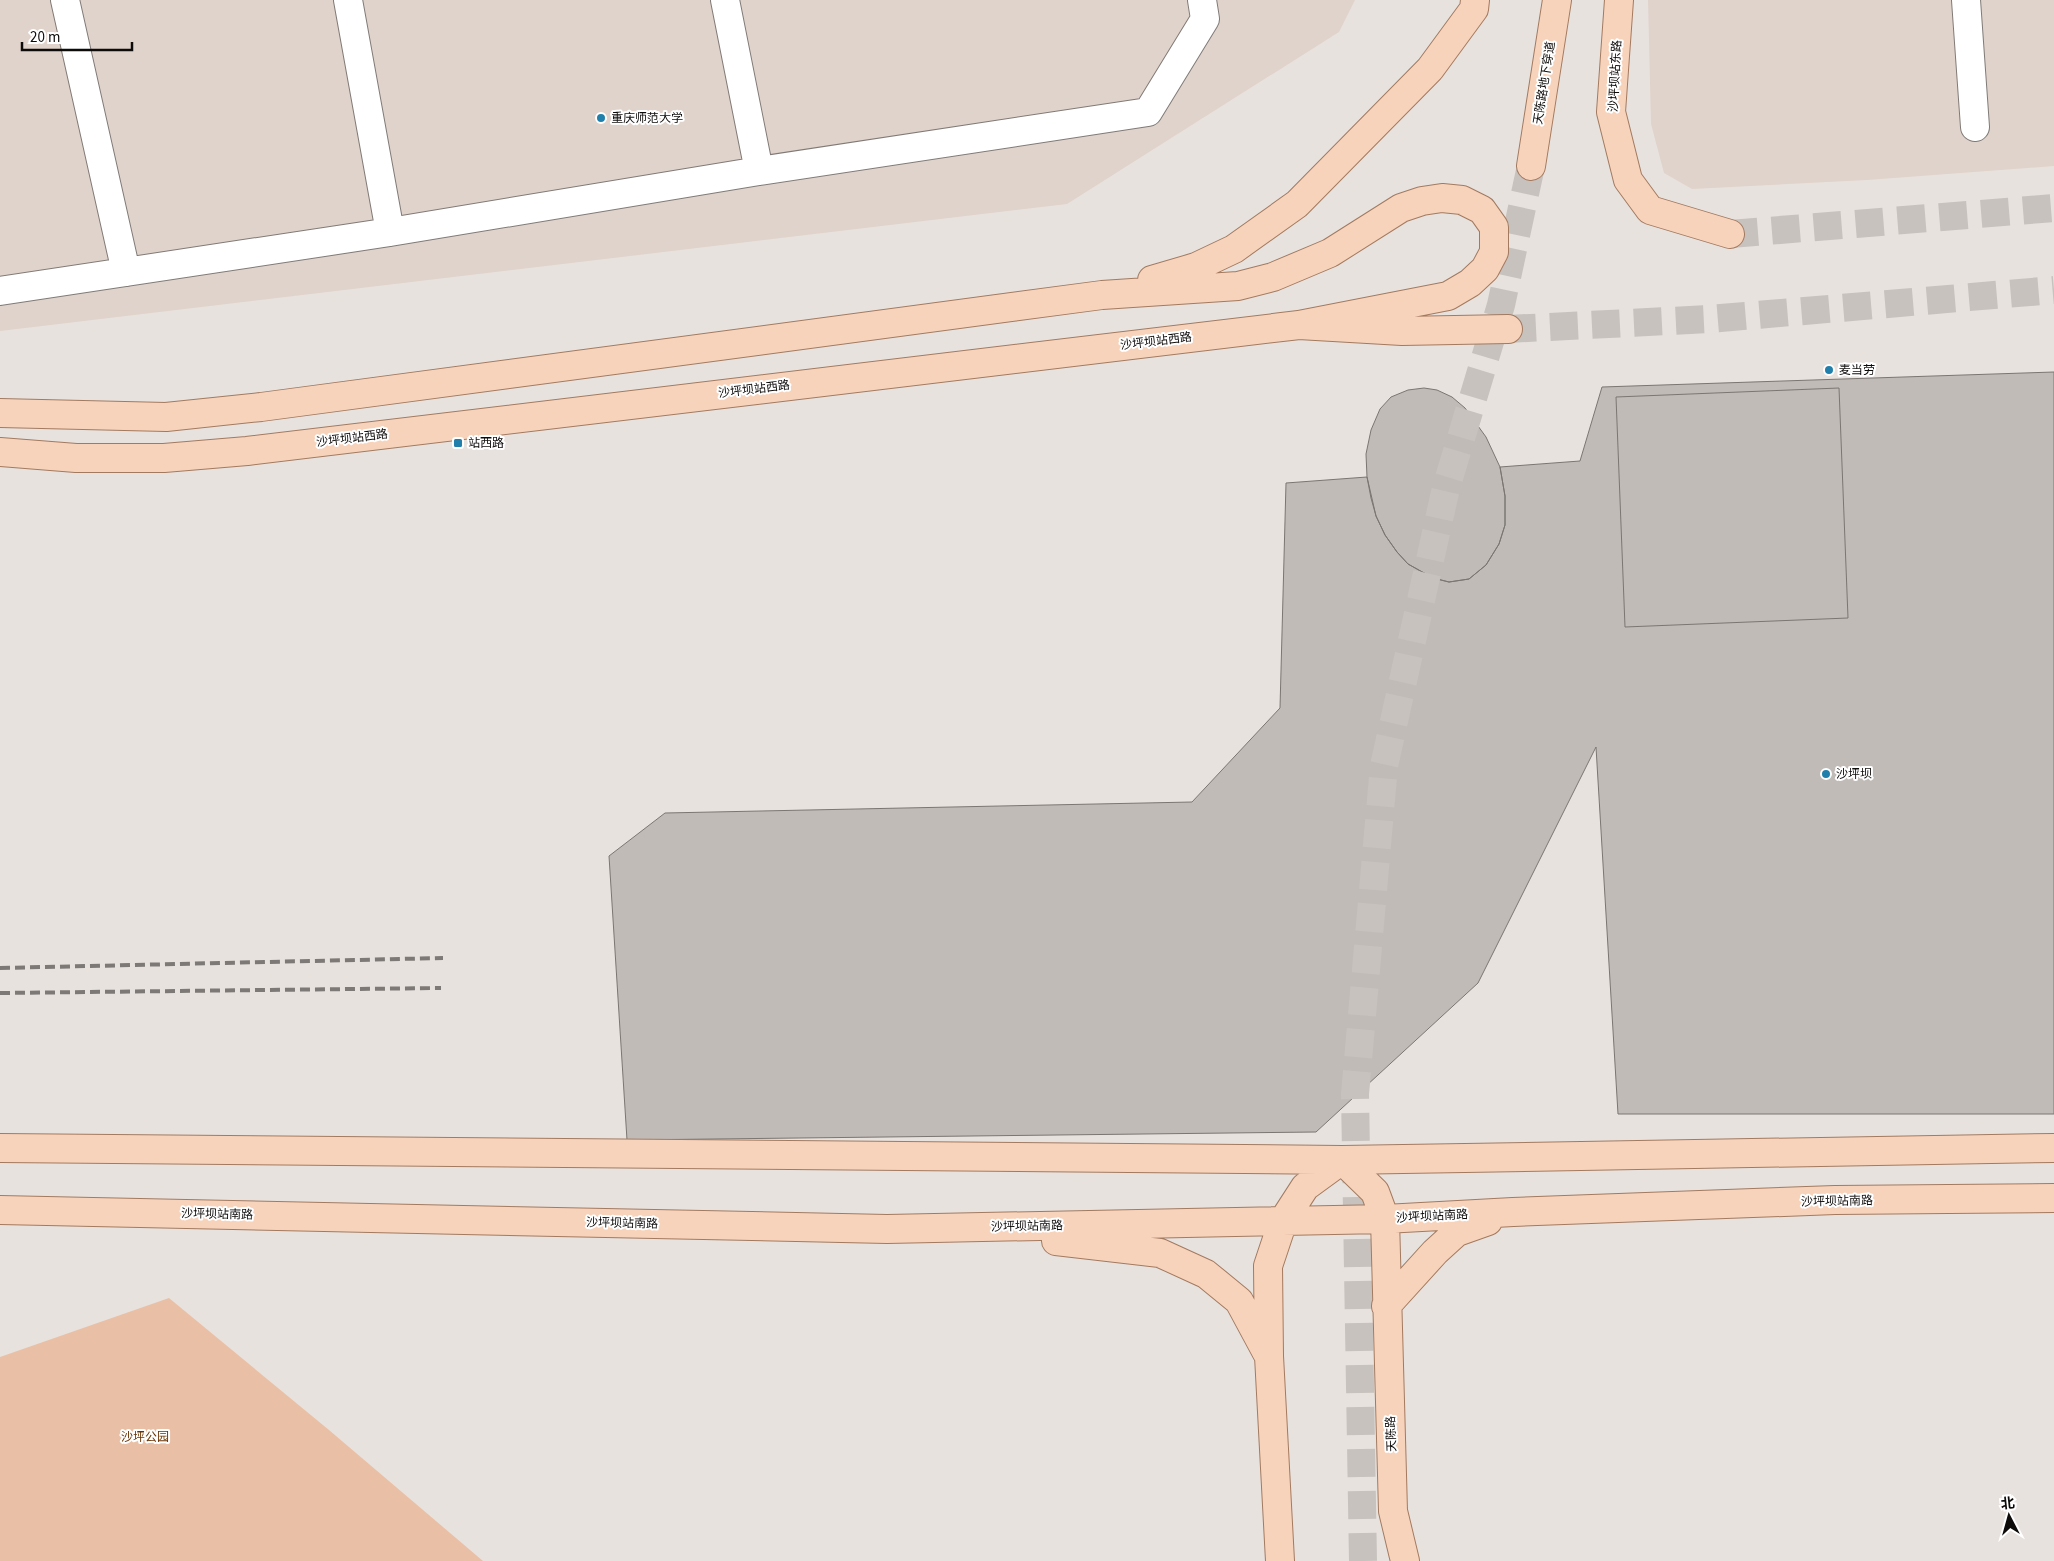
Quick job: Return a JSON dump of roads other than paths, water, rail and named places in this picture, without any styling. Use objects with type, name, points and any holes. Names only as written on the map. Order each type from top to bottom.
[{"type":"main road","points":[[1102,295],[1196,267],[1234,249],[1297,204],[1430,69],[1474,9],[1475,0]]},
{"type":"main road","name":"天陈路地下穿道","points":[[1531,166],[1557,0]]},
{"type":"main road","name":"沙坪坝站东路","points":[[1619,0],[1611,112],[1628,180],[1650,210],[1730,234]]},
{"type":"main road","points":[[0,413],[166,417],[261,407],[1102,295],[1238,286],[1273,277],[1330,253],[1401,208],[1422,201],[1442,198],[1462,200],[1482,210],[1494,227],[1494,252],[1485,269],[1470,283],[1448,296],[1299,325]]},
{"type":"main road","name":"沙坪坝站西路","points":[[0,452],[76,458],[164,458],[247,451],[1299,325],[1402,330],[1508,329]]},
{"type":"main road","points":[[0,1148],[1342,1160],[2054,1148]]},
{"type":"main road","points":[[1280,1561],[1269,1356],[1268,1266],[1283,1221],[1305,1187],[1342,1160]]},
{"type":"main road","name":"天陈路","points":[[1342,1160],[1375,1192],[1385,1219],[1393,1511],[1405,1561]]},
{"type":"main road","name":"沙坪坝站南路","points":[[0,1210],[887,1229],[1385,1219],[1513,1212],[1835,1200],[2054,1198]]},
{"type":"main road","points":[[1386,1306],[1435,1252],[1457,1232],[1513,1212]]},
{"type":"main road","points":[[887,1229],[1091,1244],[1160,1253],[1206,1274],[1239,1301],[1269,1356]]},
{"type":"street","points":[[65,0],[126,272]]},
{"type":"street","points":[[348,0],[390,232]]},
{"type":"street","points":[[725,0],[759,171]]},
{"type":"street","points":[[0,291],[390,232],[759,171],[1148,112],[1205,19],[1202,0]]},
{"type":"street","points":[[1966,0],[1975,127]]},
{"type":"tunnel","points":[[1363,1561],[1355,1094],[1384,766],[1446,488],[1501,305],[1531,166]]},
{"type":"tunnel","points":[[1730,234],[2054,208]]},
{"type":"tunnel","points":[[1508,329],[1709,319],[2054,290]]},
{"type":"railway","points":[[0,968],[443,958]]},
{"type":"railway","points":[[0,993],[441,988]]},
{"type":"place","name":"重庆师范大学","points":[[601,118]]},
{"type":"place","name":"麦当劳","points":[[1829,370]]},
{"type":"place","name":"站西路","points":[[458,443]]},
{"type":"place","name":"沙坪坝","points":[[1826,774]]},
{"type":"park label","name":"沙坪公园","points":[[145,1437]]}]
